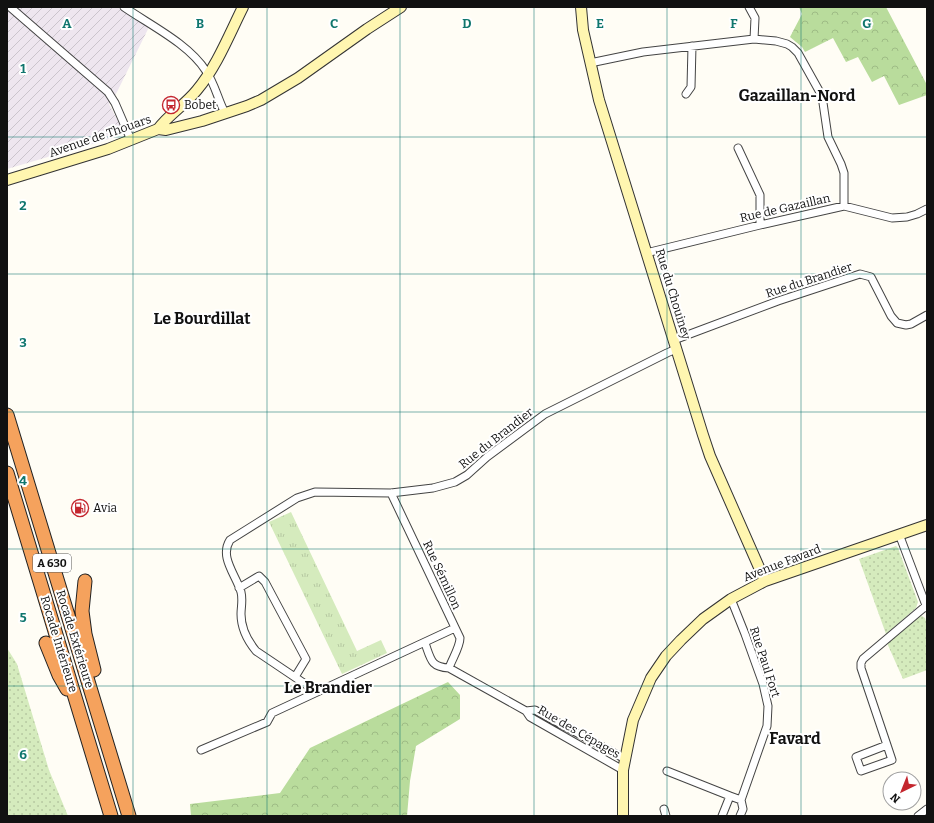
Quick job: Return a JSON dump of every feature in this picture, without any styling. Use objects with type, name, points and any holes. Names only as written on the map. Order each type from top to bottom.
[{"type":"highway","name":"Rocade Extérieure","points":[[7,415],[129,816]]},
{"type":"highway","name":"Rocade Intérieure","points":[[7,473],[111,816]]},
{"type":"highway","points":[[86,581],[82,611],[86,640],[99,688],[97,711]]},
{"type":"highway","points":[[46,643],[59,675],[81,714]]},
{"type":"street","points":[[10,7],[108,92],[115,103],[131,140]]},
{"type":"street","points":[[124,7],[183,47],[195,57],[208,75],[225,114]]},
{"type":"street","points":[[158,129],[166,119],[189,100],[208,75],[243,7]]},
{"type":"street","name":"Avenue de Thouars","points":[[7,180],[108,149],[158,129],[166,130],[225,114],[247,106],[279,90],[401,7]]},
{"type":"street","name":"Rue du Chouiney","points":[[580,7],[583,30],[601,107],[710,456],[765,581]]},
{"type":"street","points":[[749,7],[755,18],[754,39]]},
{"type":"street","points":[[590,63],[643,52],[754,39],[776,41],[792,47],[798,53],[818,88],[824,102],[828,137],[844,173],[844,206]]},
{"type":"street","points":[[686,94],[691,87],[692,46]]},
{"type":"street","points":[[738,148],[760,195],[760,224]]},
{"type":"street","name":"Rue de Gazaillan","points":[[646,253],[760,224],[844,206],[892,218],[907,217],[927,209]]},
{"type":"street","name":"Rue du Brandier","points":[[239,588],[226,557],[226,545],[230,540],[297,498],[315,492],[391,493],[433,488],[456,482],[545,414],[667,352],[675,345],[778,301],[860,274],[871,277],[891,316],[897,323],[906,325],[911,324],[927,315]]},
{"type":"street","name":"Rue Sémillon","points":[[391,493],[460,638],[460,642],[452,658],[450,668]]},
{"type":"street","name":"Avenue Favard","points":[[623,816],[623,770],[633,720],[651,678],[666,656],[681,640],[703,619],[731,599],[765,581],[927,525]]},
{"type":"street","points":[[888,745],[856,757],[861,771],[892,760],[888,745],[860,668],[861,663],[863,659],[927,606],[899,534]]},
{"type":"street","points":[[295,677],[306,659],[265,582],[259,576],[239,588],[242,599],[242,626],[244,634],[256,651],[317,692]]},
{"type":"street","name":"Rue Paul Fort","points":[[731,599],[759,673],[768,706],[767,726],[740,800],[743,809],[740,816]]},
{"type":"street","points":[[201,750],[267,722],[272,713],[455,628]]},
{"type":"street","name":"Rue des Cépages","points":[[425,643],[434,664],[438,667],[450,668],[526,711],[530,717],[623,770]]},
{"type":"street","name":"Rue des Cépages","points":[[526,711],[535,710],[625,759]]},
{"type":"street","points":[[667,771],[740,800]]},
{"type":"street","points":[[722,816],[730,796]]},
{"type":"street","points":[[918,816],[927,809]]},
{"type":"shaded area","points":[[7,7],[124,7],[150,25],[117,92],[109,104],[120,125],[116,137],[7,169]]},
{"type":"green space","points":[[799,7],[886,7],[927,85],[927,95],[899,105],[884,76],[872,82],[858,57],[846,62],[833,38],[805,52],[802,47],[790,37],[802,14]]},
{"type":"green space","points":[[291,512],[357,651],[381,640],[387,653],[342,674],[269,522]]},
{"type":"green space","points":[[896,546],[918,602],[916,608],[886,634],[859,559]]},
{"type":"green space","points":[[922,616],[925,618],[927,624],[927,670],[903,679],[887,643],[918,617]]},
{"type":"green space","points":[[7,648],[17,664],[49,770],[68,816],[7,816]]},
{"type":"green space","points":[[448,682],[460,695],[460,719],[416,746],[410,781],[407,816],[191,816],[190,804],[280,793],[310,748]]},
{"type":"place","name":"Bobet","points":[[171,105]]},
{"type":"place","name":"Avia","points":[[80,508]]},
{"type":"district","name":"Gazaillan-Nord","points":[[797,95]]},
{"type":"district","name":"Le Bourdillat","points":[[202,318]]},
{"type":"district","name":"Le Brandier","points":[[328,687]]},
{"type":"district","name":"Favard","points":[[795,738]]}]
